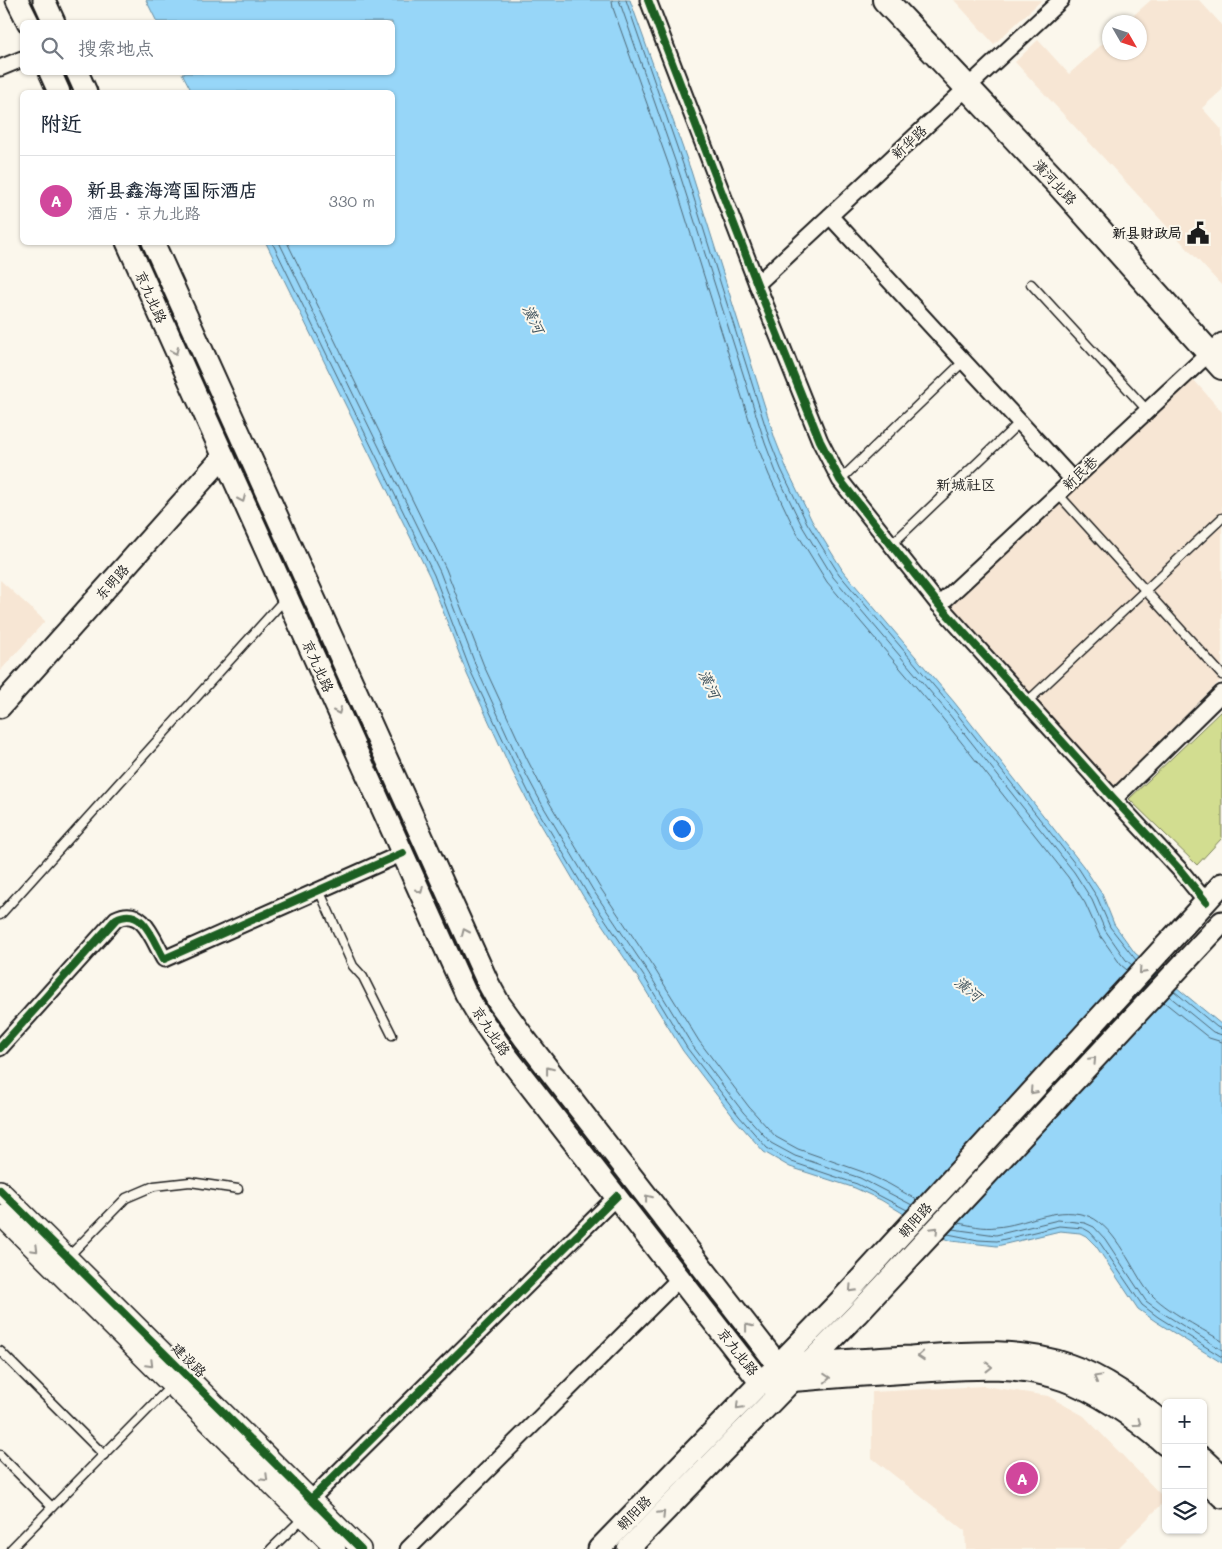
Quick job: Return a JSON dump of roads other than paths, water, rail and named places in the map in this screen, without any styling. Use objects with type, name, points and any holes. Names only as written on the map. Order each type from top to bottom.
[{"type":"main road","points":[[17,0],[27,20]]},
{"type":"main road","points":[[44,0],[53,20]]},
{"type":"main road","name":"潢河北路","points":[[885,0],[1072,177],[1219,349]]},
{"type":"main road","name":"潢河北路","points":[[906,0],[973,82]]},
{"type":"main road","points":[[51,75],[58,90]]},
{"type":"main road","points":[[78,75],[85,90]]},
{"type":"main road","name":"京九北路","points":[[128,245],[456,972],[479,1016],[506,1055],[761,1383],[809,1363],[981,1352],[1024,1354],[1062,1363],[1092,1374],[1162,1422]]},
{"type":"main road","name":"京九北路","points":[[154,245],[488,983],[507,1016],[785,1373]]},
{"type":"main road","name":"东明路","points":[[0,707],[223,457]]},
{"type":"main road","name":"朝阳路","points":[[628,1549],[785,1373],[884,1253],[1222,884]]},
{"type":"main road","name":"朝阳路","points":[[809,1363],[902,1266],[1222,922]]},
{"type":"main road","name":"京九北路","points":[[785,1373],[981,1367],[1022,1370],[1058,1378],[1085,1388],[1134,1420],[1165,1444]]},
{"type":"main road","name":"朝阳路","points":[[599,1549],[761,1383]]},
{"type":"main road","points":[[1207,1462],[1222,1476]]},
{"type":"main road","points":[[1207,1483],[1222,1497]]},
{"type":"street","points":[[648,0],[757,284],[820,441],[840,480],[939,604],[1180,870],[1206,902]]},
{"type":"street","name":"新华路","points":[[757,284],[1061,0]]},
{"type":"street","points":[[0,68],[20,60]]},
{"type":"street","points":[[830,216],[1073,480]]},
{"type":"street","name":"新民巷","points":[[939,604],[1147,410],[1219,349]]},
{"type":"street","points":[[1114,799],[1222,693]]},
{"type":"street","points":[[0,1048],[116,919],[125,914],[136,916],[144,923],[164,958],[403,854]]},
{"type":"street","name":"建设路","points":[[0,1190],[361,1549]]},
{"type":"street","points":[[311,1499],[617,1196]]},
{"type":"street","points":[[0,1215],[336,1549]]},
{"type":"street","points":[[408,1549],[680,1278]]},
{"type":"lane","points":[[1031,284],[1147,410]]},
{"type":"lane","points":[[840,480],[964,361]]},
{"type":"lane","points":[[891,544],[1020,422]]},
{"type":"lane","points":[[1058,494],[1222,675]]},
{"type":"lane","points":[[1027,702],[1222,518]]},
{"type":"lane","points":[[0,915],[286,597]]},
{"type":"lane","points":[[319,890],[353,966],[363,977],[392,1035]]},
{"type":"lane","points":[[68,1257],[126,1198],[154,1186],[190,1182],[238,1189]]},
{"type":"lane","points":[[0,1350],[104,1454]]},
{"type":"lane","points":[[11,1549],[172,1385]]},
{"type":"lane","points":[[0,1455],[52,1507]]},
{"type":"lane","points":[[271,1549],[304,1517]]},
{"type":"water","name":"潢河","points":[[146,0],[630,0],[691,171],[775,439],[812,521],[843,571],[954,702],[1083,866],[1102,894],[1114,924],[1135,953],[1222,1025],[1222,1363],[1138,1309],[1096,1246],[1086,1236],[1080,1233],[1060,1231],[997,1246],[951,1241],[932,1234],[881,1200],[855,1188],[790,1167],[764,1152],[735,1119],[683,1051],[638,978],[583,896],[533,811],[510,767],[467,674],[430,577],[267,245],[395,245],[395,90],[191,90],[183,75],[395,75],[395,20],[156,20]]},
{"type":"place","name":"新县财政局","points":[[1198,233]]},
{"type":"place","name":"新县鑫海湾国际酒店","points":[[1022,1478]]},
{"type":"district","name":"新城社区","points":[[966,485]]}]
